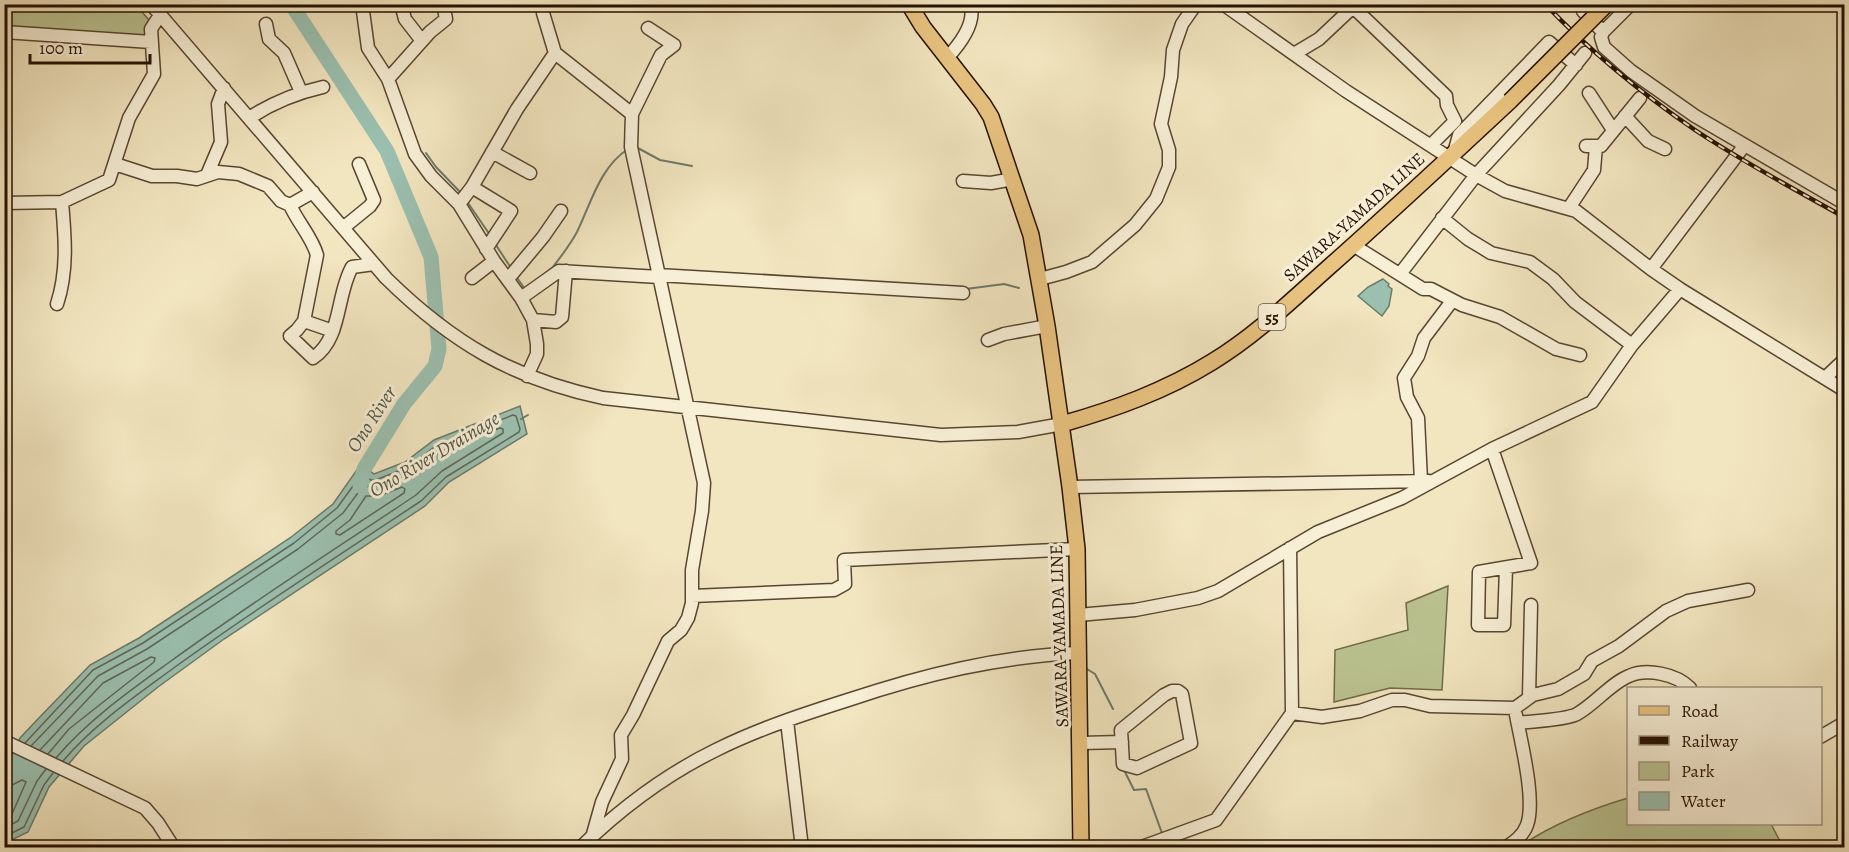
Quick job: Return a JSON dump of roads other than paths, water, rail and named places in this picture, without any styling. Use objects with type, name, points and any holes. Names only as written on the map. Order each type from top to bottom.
[{"type":"main road","name":"SAWARA-YAMADA LINE","points":[[909,4],[991,117],[1031,235],[1040,279],[1062,424],[1077,549],[1081,848]]},
{"type":"main road","name":"SAWARA-YAMADA LINE","points":[[1062,424],[1125,405],[1162,389],[1213,361],[1260,328],[1353,246],[1510,101],[1607,4]]},
{"type":"street","points":[[151,4],[374,264],[422,312],[480,353],[527,376],[603,398],[941,435],[1018,432],[1062,424]]},
{"type":"street","points":[[362,4],[368,48],[388,79],[415,154],[431,176],[465,196],[511,211],[486,249]]},
{"type":"street","points":[[401,4],[405,18],[422,40]]},
{"type":"street","points":[[388,79],[422,40],[446,19],[443,4]]},
{"type":"street","points":[[543,4],[543,13],[555,53],[632,114]]},
{"type":"street","points":[[947,58],[965,34],[972,10],[970,4]]},
{"type":"street","points":[[1040,279],[1092,262],[1135,225],[1156,199],[1169,166],[1169,150],[1161,124],[1171,77],[1173,50],[1182,24],[1196,4]]},
{"type":"street","points":[[1223,4],[1346,91],[1451,156],[1476,176],[1505,191],[1576,211],[1650,269],[1680,289],[1845,390]]},
{"type":"street","points":[[1588,4],[1583,11],[1603,32]]},
{"type":"street","points":[[1630,4],[1603,32],[1601,37],[1604,47],[1631,70],[1695,116],[1845,203]]},
{"type":"street","points":[[1294,54],[1319,39],[1353,7],[1446,96],[1447,105],[1455,121],[1431,145]]},
{"type":"street","points":[[4,203],[62,202],[109,180],[129,118],[154,74],[151,29],[160,15]]},
{"type":"street","points":[[266,24],[269,39],[285,53],[301,92]]},
{"type":"street","points":[[594,834],[602,802],[622,759],[621,735],[633,716],[668,641],[681,630],[688,618],[692,596],[692,570],[705,492],[703,470],[631,149],[632,114],[661,55],[674,45],[648,28]]},
{"type":"street","points":[[4,32],[151,42]]},
{"type":"street","points":[[1451,156],[1459,135],[1549,42],[1576,64]]},
{"type":"street","points":[[465,196],[555,53]]},
{"type":"street","points":[[1400,273],[1476,176],[1585,53]]},
{"type":"street","points":[[249,118],[301,92],[323,87]]},
{"type":"street","points":[[207,175],[221,142],[218,104],[224,88]]},
{"type":"street","points":[[1588,93],[1613,130]]},
{"type":"street","points":[[1569,208],[1594,170],[1591,146],[1601,146],[1640,98]]},
{"type":"street","points":[[1625,116],[1648,141],[1665,149]]},
{"type":"street","points":[[1650,269],[1744,146]]},
{"type":"street","points":[[492,152],[530,173]]},
{"type":"street","points":[[115,164],[152,176],[177,176],[197,180],[218,172],[239,174],[268,186],[281,201],[290,205],[317,255],[304,321],[290,336],[313,358],[323,352],[333,331],[347,276],[352,267],[374,264]]},
{"type":"street","points":[[344,228],[374,200],[360,164]]},
{"type":"street","points":[[963,181],[992,183],[1013,179]]},
{"type":"street","points":[[290,205],[313,192]]},
{"type":"street","points":[[465,196],[486,249],[521,298],[533,320],[537,354],[527,376]]},
{"type":"street","points":[[57,304],[62,289],[66,239],[62,202]]},
{"type":"street","points":[[508,279],[561,211]]},
{"type":"street","points":[[1442,218],[1488,252],[1530,262],[1553,279],[1575,302],[1632,345]]},
{"type":"street","points":[[1353,246],[1423,289],[1431,289],[1452,301],[1500,317],[1556,349],[1580,355]]},
{"type":"street","points":[[472,278],[494,261]]},
{"type":"street","points":[[521,298],[559,271],[658,274],[963,293]]},
{"type":"street","points":[[533,320],[556,322],[562,317],[566,271]]},
{"type":"street","points":[[1078,615],[1135,610],[1198,598],[1218,591],[1318,532],[1402,498],[1427,481],[1592,402],[1632,345],[1680,289]]},
{"type":"street","points":[[1427,481],[1418,418],[1407,397],[1404,378],[1418,356],[1424,338],[1452,301]]},
{"type":"street","points":[[304,321],[333,331]]},
{"type":"street","points":[[988,340],[1004,334],[1047,326]]},
{"type":"street","points":[[1825,378],[1845,360]]},
{"type":"street","points":[[1492,449],[1531,563],[1479,572],[1478,625],[1504,625],[1506,568]]},
{"type":"street","points":[[1070,487],[1427,481]]},
{"type":"street","points":[[1139,848],[1216,820],[1292,713],[1290,548]]},
{"type":"street","points":[[692,596],[834,590],[845,584],[844,560],[1077,549]]},
{"type":"street","points":[[1292,713],[1322,717],[1360,711],[1392,700],[1405,700],[1430,706],[1515,708],[1529,697],[1558,689],[1584,674],[1592,661],[1619,646],[1666,611],[1688,601],[1748,590]]},
{"type":"street","points":[[1529,697],[1531,605]]},
{"type":"street","points":[[580,848],[646,793],[715,750],[787,721],[903,682],[958,667],[1052,654],[1079,653]]},
{"type":"street","points":[[1518,723],[1575,715],[1629,676],[1649,673],[1666,675],[1689,687]]},
{"type":"street","points":[[1172,691],[1182,694],[1191,743],[1137,768],[1123,764],[1122,742],[1121,730],[1136,716],[1172,691]]},
{"type":"street","points":[[1504,848],[1517,840],[1527,825],[1530,796],[1515,708]]},
{"type":"street","points":[[787,721],[802,848]]},
{"type":"street","points":[[1822,736],[1845,723]]},
{"type":"street","points":[[5,741],[145,808],[174,848]]},
{"type":"street","points":[[1081,743],[1122,742]]},
{"type":"water","points":[[1383,279],[1392,289],[1389,306],[1382,316],[1358,296],[1368,287]]},
{"type":"water","points":[[520,406],[527,434],[449,482],[425,506],[224,639],[158,687],[84,746],[49,787],[28,832],[5,843],[5,768],[20,738],[90,665],[139,638],[290,538],[333,504],[361,464],[374,474],[405,462],[434,440]]},
{"type":"waterway","name":"Ono River","points":[[291,4],[387,151],[431,257],[439,349],[435,366],[404,404],[364,469],[360,486]]},
{"type":"waterway","points":[[636,147],[660,160],[692,166]]},
{"type":"waterway","points":[[553,267],[577,232],[603,176],[610,165],[628,149]]},
{"type":"waterway","points":[[426,153],[461,193]]},
{"type":"waterway","points":[[466,200],[490,235]]},
{"type":"waterway","points":[[494,242],[511,268]]},
{"type":"waterway","points":[[537,280],[556,267]]},
{"type":"waterway","points":[[515,275],[525,289]]},
{"type":"waterway","points":[[966,289],[1004,284],[1019,288]]},
{"type":"waterway","name":"Ono River Drainage","points":[[521,419],[528,415]]},
{"type":"waterway","points":[[1087,669],[1095,674],[1113,709]]},
{"type":"waterway","points":[[1124,770],[1134,790],[1146,789],[1163,836]]},
{"type":"railway","points":[[1545,4],[1598,55],[1675,116],[1732,153],[1844,217]]}]
